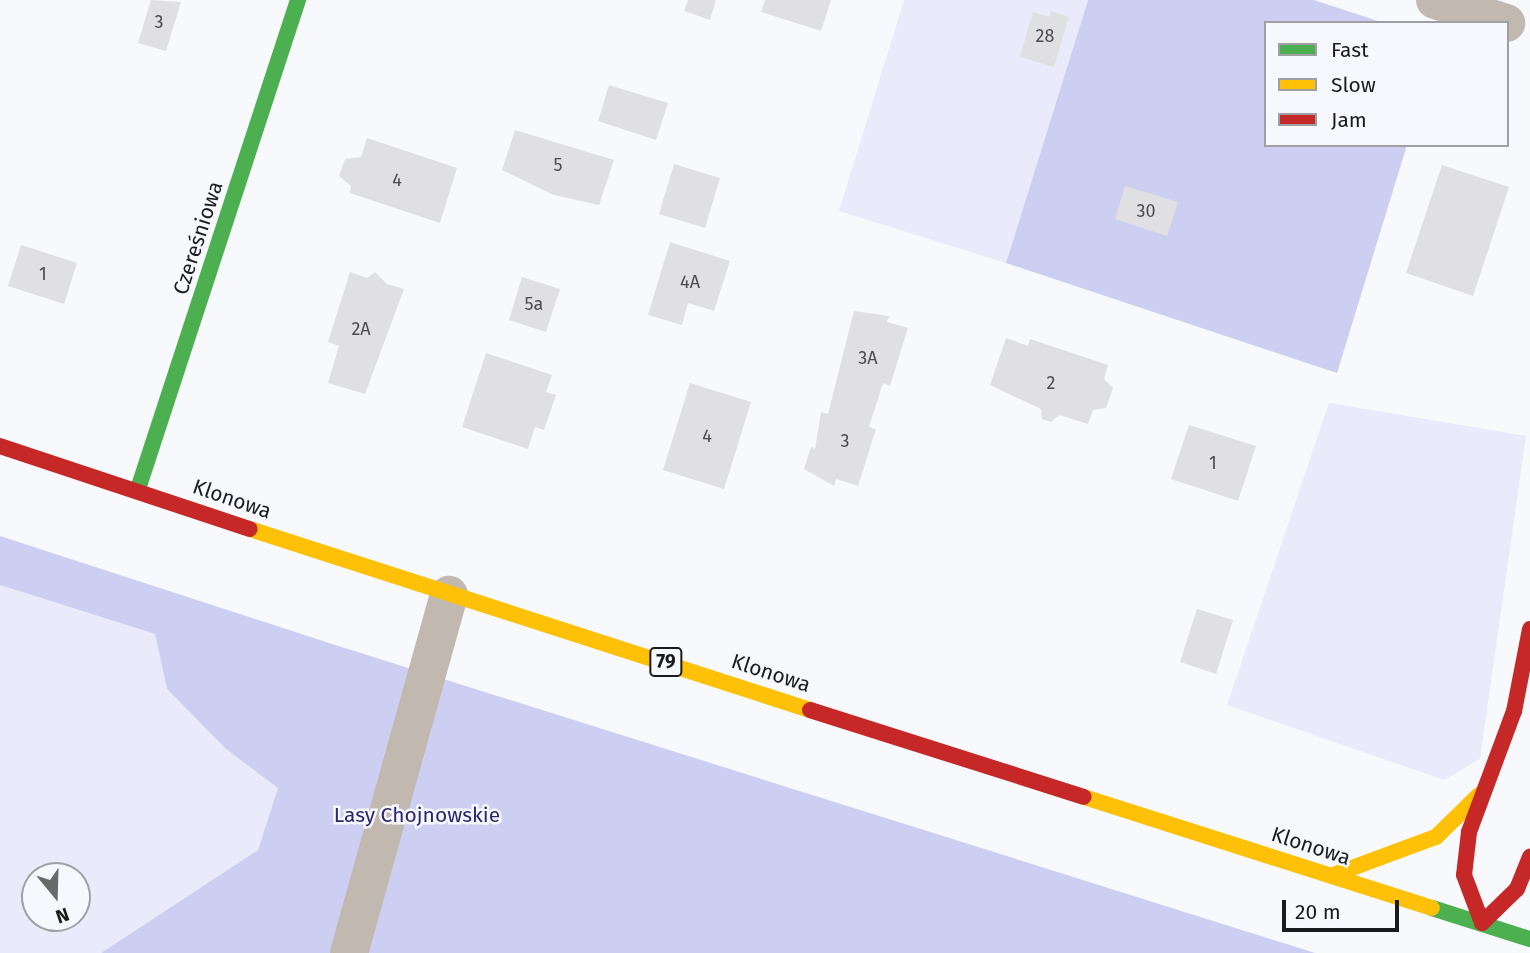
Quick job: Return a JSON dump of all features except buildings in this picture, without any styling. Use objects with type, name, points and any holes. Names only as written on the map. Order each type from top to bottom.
[{"type":"main road","name":"Czereśniowa","points":[[138,489],[298,0]]},
{"type":"main road","name":"Klonowa","points":[[0,446],[138,489],[449,595],[1530,939]]},
{"type":"main road","points":[[1530,629],[1514,711],[1469,832],[1464,875],[1482,923],[1517,889],[1530,857]]},
{"type":"main road","points":[[1333,875],[1436,837],[1485,788]]},
{"type":"street","points":[[1435,0],[1501,21]]},
{"type":"street","points":[[1509,24],[1530,30]]},
{"type":"street","points":[[349,953],[449,595]]},
{"type":"shaded area","points":[[904,0],[1088,0],[1006,263],[839,211]]},
{"type":"shaded area","points":[[1329,403],[1526,436],[1480,759],[1444,780],[1227,705]]},
{"type":"shaded area","points":[[0,585],[155,634],[167,689],[226,749],[279,788],[258,850],[101,953],[0,953]]},
{"type":"green space","points":[[1088,0],[1314,0],[1378,21],[1264,21],[1264,147],[1406,147],[1337,373],[1006,263]]},
{"type":"green space","name":"Lasy Chojnowskie","points":[[0,536],[329,643],[1315,953],[101,953],[258,850],[278,788],[226,749],[167,689],[155,634],[0,585]]},
{"type":"traffic: fast","points":[[138,489],[298,0]]},
{"type":"traffic: fast","points":[[1432,908],[1530,939]]},
{"type":"traffic: slow","points":[[250,529],[810,710]]},
{"type":"traffic: slow","points":[[1333,875],[1436,837],[1479,795]]},
{"type":"traffic: slow","points":[[1084,797],[1432,908]]},
{"type":"traffic: jam","points":[[0,446],[250,529]]},
{"type":"traffic: jam","points":[[1530,629],[1514,711],[1469,832],[1464,875],[1482,923],[1517,889],[1530,857]]},
{"type":"traffic: jam","points":[[810,710],[1084,797]]}]
